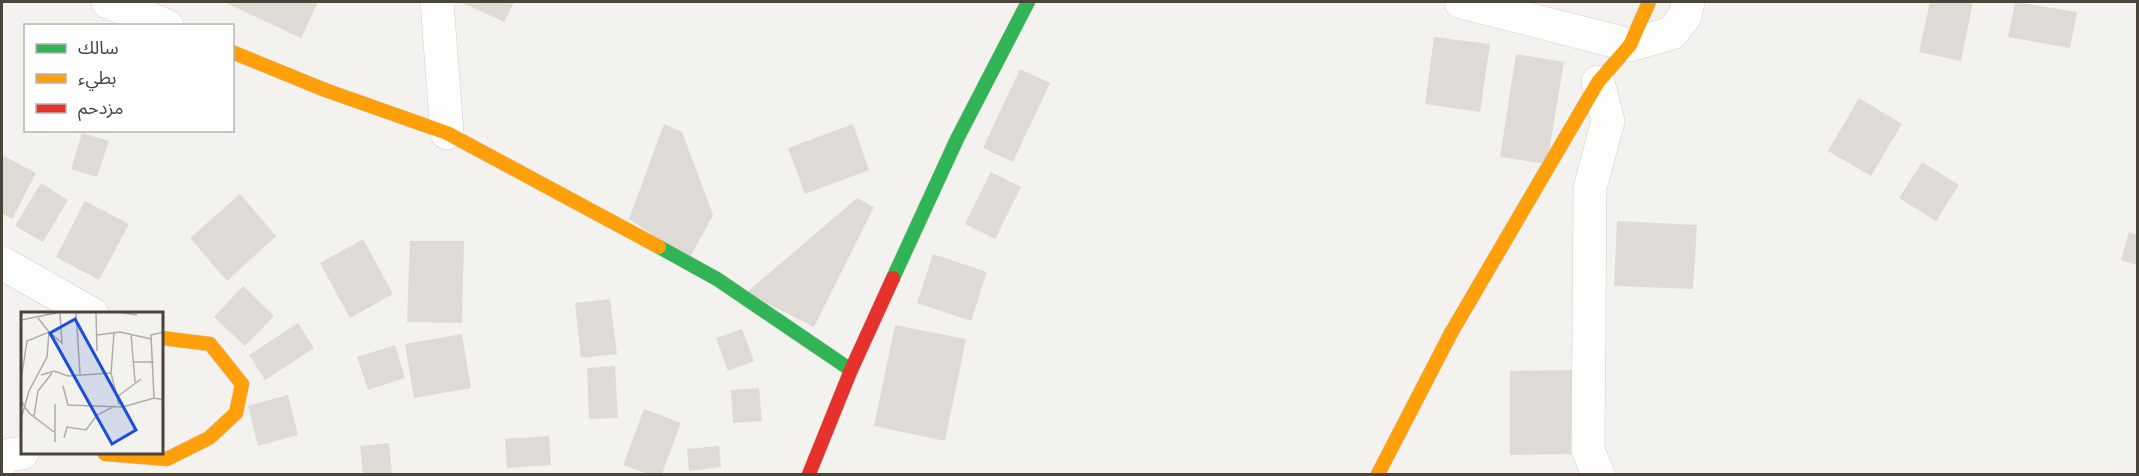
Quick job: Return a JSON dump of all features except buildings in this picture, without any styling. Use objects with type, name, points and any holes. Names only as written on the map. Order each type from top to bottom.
[{"type":"street","points":[[108,2],[162,24]]},
{"type":"street","points":[[437,2],[447,133]]},
{"type":"street","points":[[808,474],[851,370],[957,139],[1029,2]]},
{"type":"street","points":[[1378,474],[1450,333],[1598,82],[1630,45],[1649,2]]},
{"type":"street","points":[[1475,3],[1630,45],[1672,33],[1685,16],[1688,2]]},
{"type":"street","points":[[234,53],[325,90],[447,133],[717,279],[851,370]]},
{"type":"street","points":[[1598,82],[1608,121],[1590,188],[1588,450],[1598,474]]},
{"type":"street","points":[[2,263],[88,312]]},
{"type":"street","points":[[126,455],[167,459],[209,438],[236,413],[242,384],[210,344],[164,339]]},
{"type":"street","points":[[2,460],[9,455],[21,453]]},
{"type":"traffic: fast","points":[[893,278],[957,139],[1028,2]]},
{"type":"traffic: fast","points":[[659,247],[717,279],[851,370]]},
{"type":"traffic: slow","points":[[1378,474],[1451,333],[1598,82],[1630,45],[1649,2]]},
{"type":"traffic: slow","points":[[234,53],[325,90],[447,133],[659,247]]},
{"type":"traffic: slow","points":[[117,455],[167,459],[209,438],[236,413],[242,384],[210,344],[164,338]]},
{"type":"traffic: jam","points":[[809,474],[851,370],[893,278]]}]
